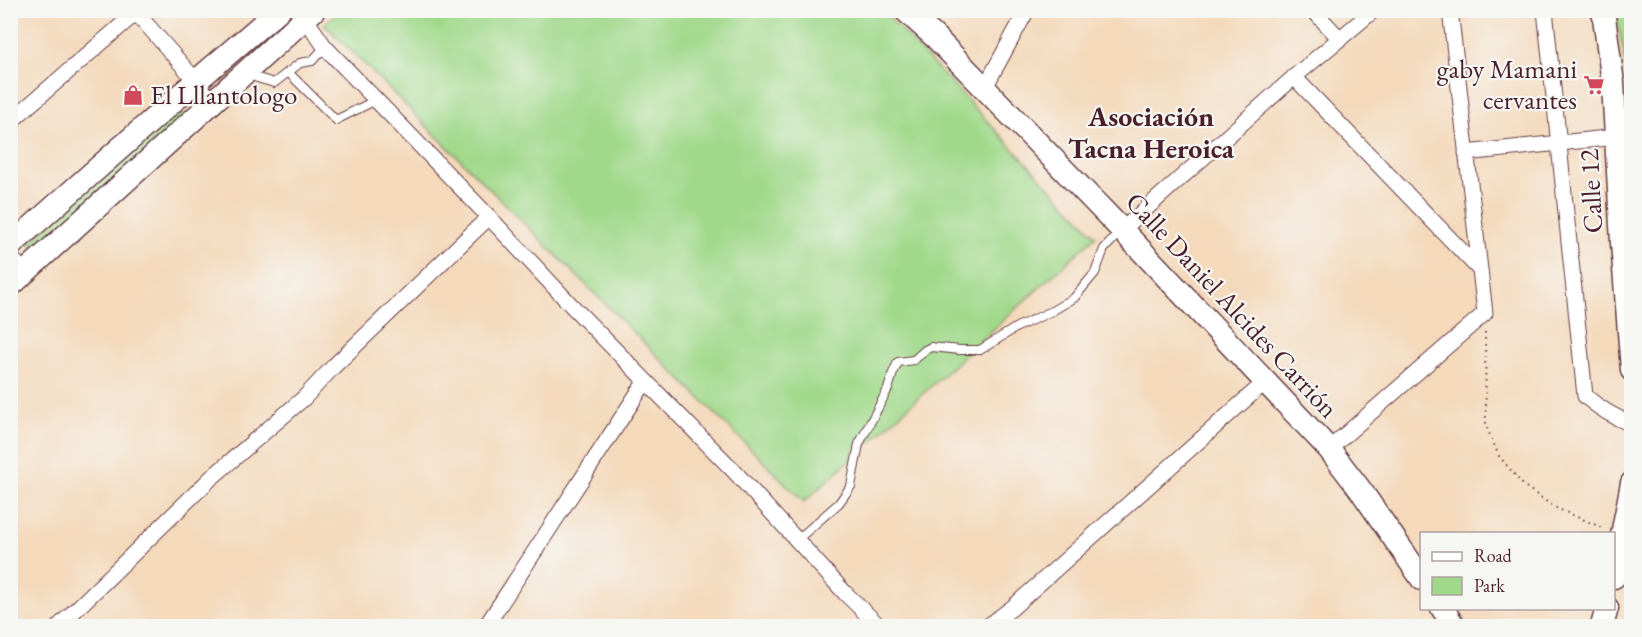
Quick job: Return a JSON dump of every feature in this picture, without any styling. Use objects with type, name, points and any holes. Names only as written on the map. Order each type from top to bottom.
[{"type":"street","points":[[10,246],[279,10]]},
{"type":"street","name":"Calle Daniel Alcides Carrión","points":[[905,10],[935,37],[1122,230],[1329,449],[1420,576]]},
{"type":"street","points":[[984,89],[1027,10]]},
{"type":"street","points":[[1313,10],[1340,39]]},
{"type":"street","points":[[1122,230],[1294,77],[1374,10]]},
{"type":"street","points":[[1329,449],[1485,313],[1450,10]]},
{"type":"street","points":[[1545,10],[1585,396],[1611,416],[1632,424]]},
{"type":"street","name":"Calle 12","points":[[1603,10],[1613,82],[1616,137],[1627,239],[1632,368]]},
{"type":"street","points":[[10,122],[136,11],[197,81],[212,102]]},
{"type":"street","points":[[15,272],[244,74],[306,13],[325,47],[645,382],[697,432],[879,627]]},
{"type":"street","points":[[1294,77],[1480,270]]},
{"type":"street","points":[[1466,153],[1616,137],[1632,120]]},
{"type":"street","points":[[1616,137],[1632,153]]},
{"type":"street","points":[[59,627],[210,479],[304,398],[334,366],[489,217]]},
{"type":"street","points":[[486,627],[645,382]]},
{"type":"street","points":[[988,627],[1265,382]]},
{"type":"street","points":[[1615,572],[1632,483]]},
{"type":"street","points":[[1443,610],[1455,627]]},
{"type":"street","points":[[1602,627],[1607,610]]},
{"type":"lane","points":[[244,74],[274,83],[300,63],[312,61],[325,47]]},
{"type":"lane","points":[[288,72],[336,120],[377,100]]},
{"type":"lane","points":[[797,540],[839,503],[851,486],[859,444],[888,389],[898,362],[914,360],[931,347],[980,350],[1017,327],[1052,311],[1074,298],[1095,273],[1104,249],[1122,230]]},
{"type":"path","points":[[1485,313],[1486,426],[1499,456],[1523,485],[1554,507],[1613,532]]},
{"type":"path","points":[[1615,533],[1622,536]]},
{"type":"green space","points":[[340,10],[883,11],[1096,236],[804,502],[324,24]]},
{"type":"green space","points":[[1615,11],[1631,11],[1632,113],[1630,115],[1626,64]]},
{"type":"green space","points":[[179,112],[186,120],[39,255],[29,243]]},
{"type":"place","name":"gaby Mamani cervantes","points":[[1594,85]]},
{"type":"place","name":"El Lllantologo","points":[[133,95]]},
{"type":"district","name":"Asociación Tacna Heroica","points":[[1151,132]]}]
